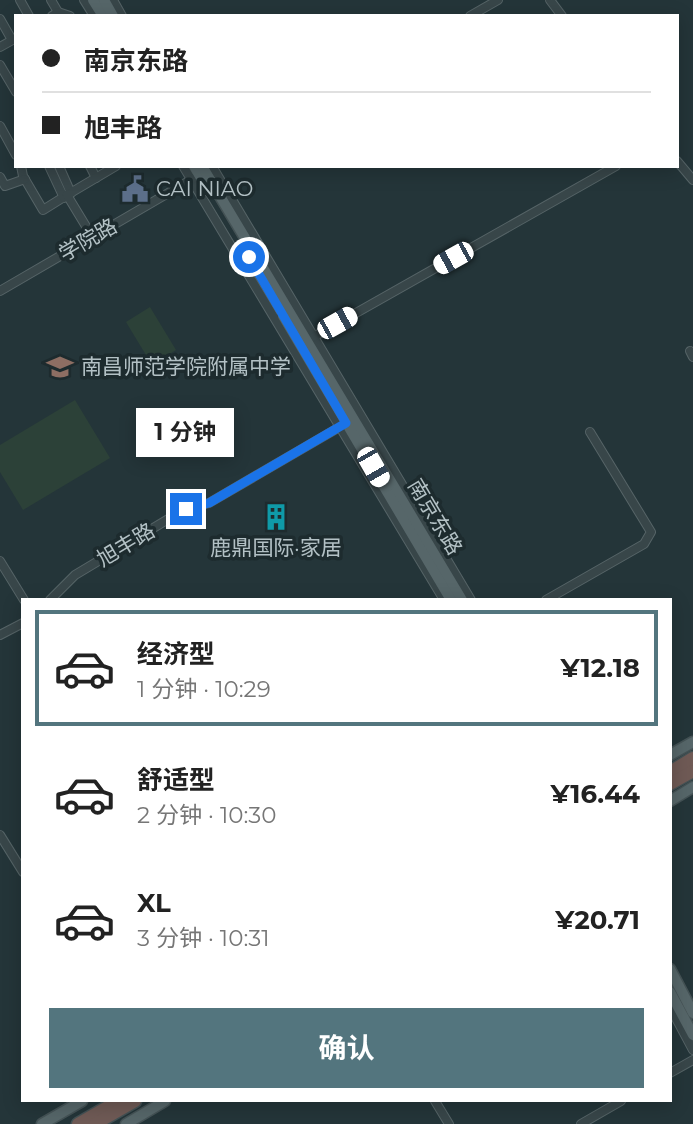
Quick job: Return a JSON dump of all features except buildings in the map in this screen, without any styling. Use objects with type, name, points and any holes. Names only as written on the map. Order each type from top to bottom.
[{"type":"highway","points":[[672,771],[693,758]]},
{"type":"highway","points":[[672,783],[693,771]]},
{"type":"highway","points":[[78,1124],[116,1102]]},
{"type":"highway","points":[[95,1124],[133,1102]]},
{"type":"main road","name":"南京东路","points":[[202,170],[310,338],[346,423],[461,598]]},
{"type":"main road","name":"南京东路","points":[[202,170],[346,423],[450,598]]},
{"type":"main road","points":[[672,754],[693,742]]},
{"type":"main road","points":[[672,800],[693,787]]},
{"type":"main road","points":[[672,971],[693,1013]]},
{"type":"main road","points":[[672,996],[693,1035]]},
{"type":"main road","points":[[43,1124],[80,1102]]},
{"type":"main road","points":[[126,1124],[163,1102]]},
{"type":"street","points":[[51,0],[55,14]]},
{"type":"street","points":[[474,14],[498,0]]},
{"type":"street","points":[[0,19],[14,39],[0,47]]},
{"type":"street","points":[[0,65],[14,89]]},
{"type":"street","points":[[0,126],[14,151]]},
{"type":"street","points":[[679,162],[693,180]]},
{"type":"street","points":[[22,168],[43,210],[113,168]]},
{"type":"street","points":[[50,168],[87,228]]},
{"type":"street","points":[[60,168],[67,195]]},
{"type":"street","points":[[91,168],[96,178]]},
{"type":"street","points":[[470,598],[310,338],[612,168]]},
{"type":"street","name":"学院路","points":[[0,290],[202,170]]},
{"type":"street","points":[[0,177],[5,186],[25,179]]},
{"type":"street","points":[[346,423],[443,598]]},
{"type":"street","name":"旭丰路","points":[[52,598],[86,568],[186,509],[209,503],[346,423]]},
{"type":"street","points":[[550,598],[644,544],[651,532],[590,432]]},
{"type":"street","points":[[0,561],[22,598]]},
{"type":"street","points":[[0,635],[21,623]]},
{"type":"street","points":[[0,835],[21,869]]},
{"type":"street","points":[[672,968],[678,972],[693,1002]]},
{"type":"street","points":[[672,1011],[693,1050]]},
{"type":"street","points":[[672,1072],[693,1060]]},
{"type":"street","points":[[436,1102],[449,1124]]},
{"type":"street","points":[[581,1124],[619,1102]]},
{"type":"green space","points":[[150,307],[176,350],[152,365],[126,322]]},
{"type":"green space","points":[[75,400],[110,458],[23,510],[0,472],[0,445]]},
{"type":"place","name":"CAI NIAO","points":[[135,189]]},
{"type":"place","name":"南昌师范学院附属中学","points":[[60,367]]},
{"type":"place","name":"鹿鼎国际·家居","points":[[276,517]]},
{"type":"route","points":[[186,509],[209,503],[346,423],[249,257]]}]
